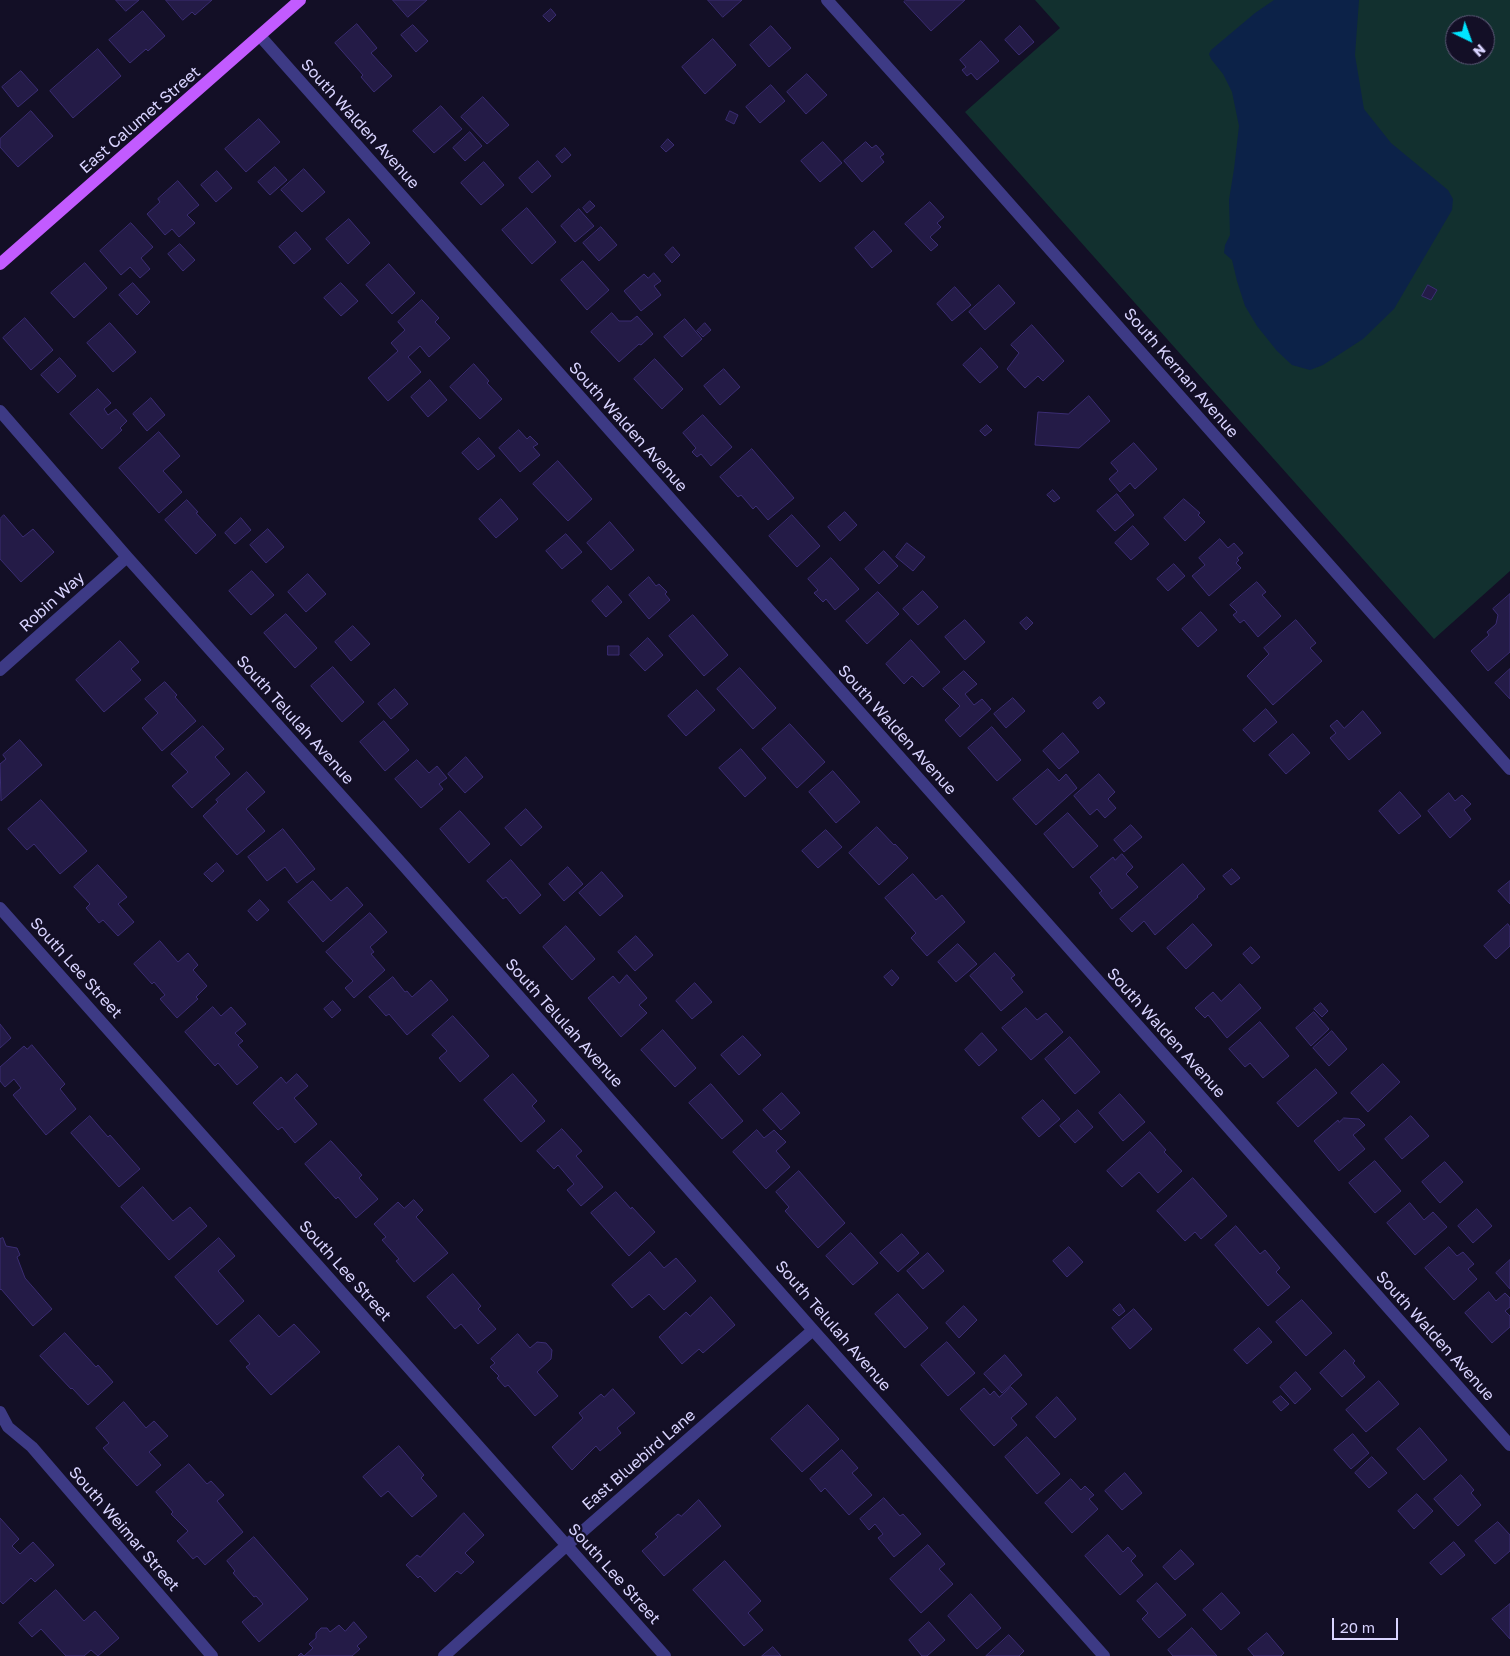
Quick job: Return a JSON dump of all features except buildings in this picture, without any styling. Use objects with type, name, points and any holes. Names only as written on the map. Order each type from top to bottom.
[{"type":"main road","name":"East Calumet Street","points":[[0,264],[300,0]]},
{"type":"street","name":"South Kernan Avenue","points":[[827,0],[959,146],[1510,769]]},
{"type":"street","name":"South Walden Avenue","points":[[260,36],[1510,1445]]},
{"type":"street","name":"South Telulah Avenue","points":[[0,412],[126,557],[410,873],[813,1330],[1104,1656]]},
{"type":"street","name":"Robin Way","points":[[0,670],[126,557]]},
{"type":"street","name":"South Lee Street","points":[[0,908],[665,1656]]},
{"type":"street","name":"East Bluebird Lane","points":[[444,1656],[566,1545],[813,1330]]},
{"type":"street","name":"South Weimar Street","points":[[0,1412],[4,1428],[32,1446],[212,1656]]},
{"type":"green space","points":[[1035,0],[1510,0],[1510,571],[1434,639],[965,112],[1060,28]]},
{"type":"water","points":[[1274,0],[1359,0],[1355,55],[1364,109],[1391,143],[1448,190],[1453,199],[1452,210],[1394,309],[1363,339],[1323,365],[1310,370],[1292,365],[1277,351],[1257,326],[1245,306],[1232,260],[1224,253],[1225,245],[1230,235],[1229,200],[1239,126],[1232,92],[1223,74],[1209,54],[1211,50],[1255,13]]}]
